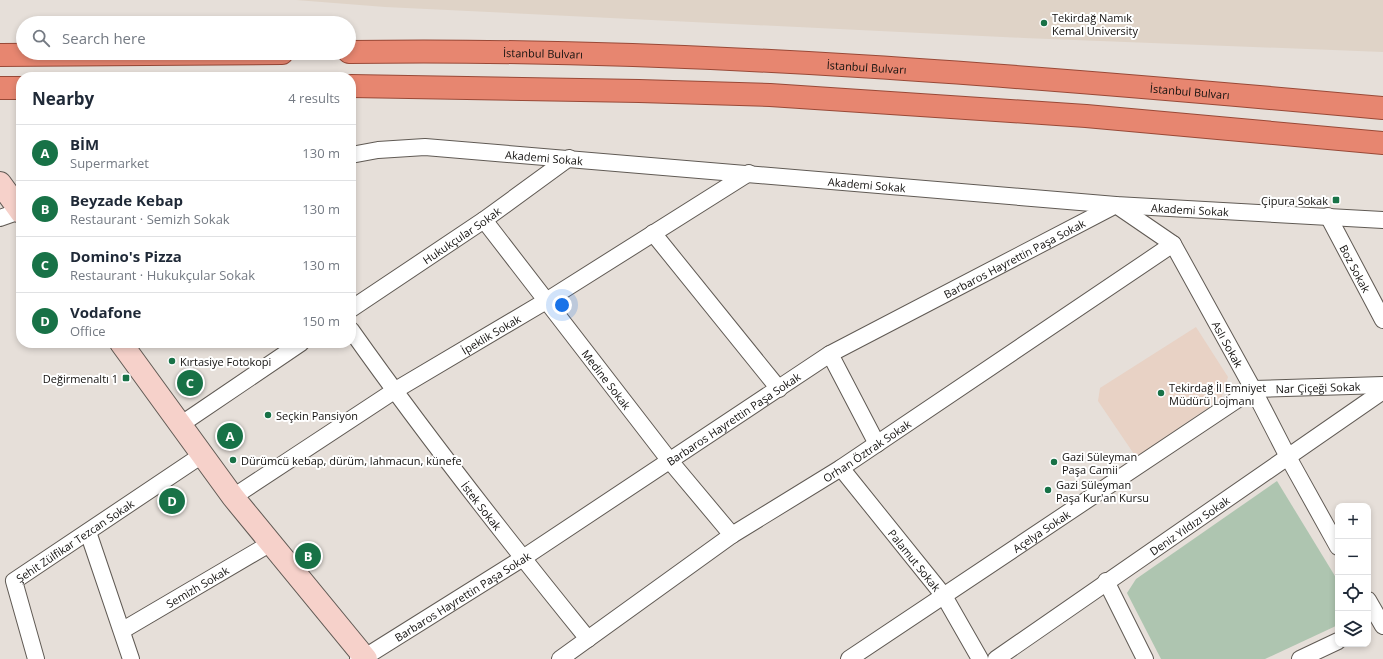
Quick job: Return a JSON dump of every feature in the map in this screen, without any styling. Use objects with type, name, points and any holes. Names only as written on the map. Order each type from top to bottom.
[{"type":"highway","name":"İstanbul Bulvarı","points":[[356,52],[625,55],[822,64],[1086,82],[1383,108]]},
{"type":"highway","points":[[0,55],[16,55]]},
{"type":"highway","points":[[356,86],[639,91],[770,96],[1086,116],[1383,143]]},
{"type":"highway","points":[[0,88],[16,88]]},
{"type":"main road","points":[[0,183],[16,204]]},
{"type":"main road","points":[[125,348],[233,497],[363,658]]},
{"type":"street","name":"Akademi Sokak","points":[[356,154],[378,150],[425,147],[1116,205],[1383,220]]},
{"type":"street","name":"Hukukçular Sokak","points":[[356,306],[484,220],[569,158]]},
{"type":"street","name":"İpeklik Sokak","points":[[233,497],[394,392],[546,301],[653,232],[749,173]]},
{"type":"street","name":"Aslı Sokak","points":[[1116,205],[1173,244],[1335,542]]},
{"type":"street","name":"Barbaros Hayrettin Paşa Sokak","points":[[363,658],[523,558],[830,354],[1116,205]]},
{"type":"street","points":[[0,218],[16,213]]},
{"type":"street","name":"Boz Sokak","points":[[1328,216],[1383,320]]},
{"type":"street","name":"Medine Sokak","points":[[484,220],[670,461],[732,535]]},
{"type":"street","points":[[653,232],[778,389]]},
{"type":"street","name":"Orhan Öztrak Sokak","points":[[560,659],[732,535],[841,468],[1173,244]]},
{"type":"street","name":"İstek Sokak","points":[[356,337],[394,392],[588,639]]},
{"type":"street","points":[[180,425],[294,348]]},
{"type":"street","points":[[830,354],[877,444]]},
{"type":"street","name":"Nar Çiçeği Sokak","points":[[1253,389],[1383,385]]},
{"type":"street","name":"Açelya Sokak","points":[[849,659],[1253,389]]},
{"type":"street","name":"Deniz Yıldızı Sokak","points":[[996,659],[1106,581],[1383,391]]},
{"type":"street","name":"Şehit Zülfikar Tezcan Sokak","points":[[36,659],[14,581],[202,455]]},
{"type":"street","name":"Palamut Sokak","points":[[841,468],[944,596],[980,659]]},
{"type":"street","points":[[88,532],[123,630],[131,659]]},
{"type":"street","name":"Semizh Sokak","points":[[123,630],[271,543]]},
{"type":"street","points":[[1106,581],[1145,659]]},
{"type":"street","points":[[1371,608],[1377,624]]},
{"type":"street","points":[[1300,659],[1335,642]]},
{"type":"shaded area","name":"Tekirdağ Namık Kemal University","points":[[296,0],[1383,0],[1383,52],[1024,38],[385,7]]},
{"type":"shaded area","name":"Tekirdağ İl Emniyet Müdürü Lojmanı","points":[[1196,327],[1228,377],[1221,399],[1136,457],[1098,401],[1100,388]]},
{"type":"green space","points":[[1277,481],[1335,576],[1335,626],[1265,659],[1161,659],[1127,593],[1136,579]]},
{"type":"place","name":"Tekirdağ Namık Kemal University","points":[[1044,23]]},
{"type":"place","name":"Çipura Sokak","points":[[1336,200]]},
{"type":"place","name":"Kırtasiye Fotokopi","points":[[172,361]]},
{"type":"place","name":"Değirmenaltı 1","points":[[126,378]]},
{"type":"place","name":"Domino's Pizza","points":[[190,383]]},
{"type":"place","name":"Tekirdağ İl Emniyet Müdürü Lojmanı","points":[[1161,393]]},
{"type":"place","name":"Seçkin Pansiyon","points":[[268,415]]},
{"type":"place","name":"BİM","points":[[230,436]]},
{"type":"place","name":"Dürümcü kebap, dürüm, lahmacun, künefe","points":[[233,460]]},
{"type":"place","name":"Gazi Süleyman Paşa Camii","points":[[1054,462]]},
{"type":"place","name":"Gazi Süleyman Paşa Kur'an Kursu","points":[[1048,490]]},
{"type":"place","name":"Vodafone","points":[[172,501]]},
{"type":"place","name":"Beyzade Kebap","points":[[308,556]]}]
